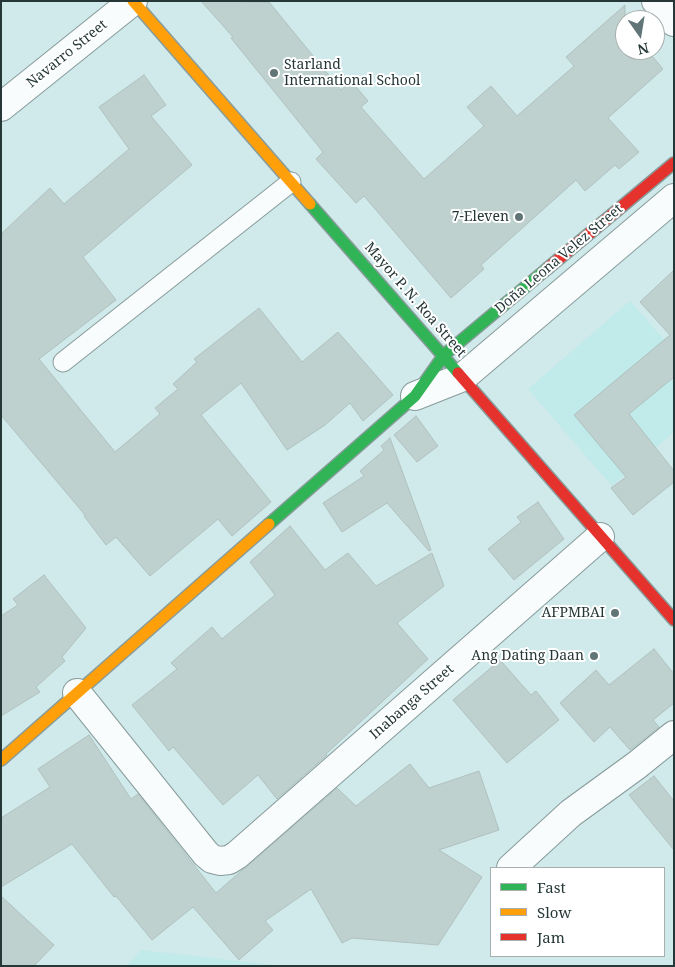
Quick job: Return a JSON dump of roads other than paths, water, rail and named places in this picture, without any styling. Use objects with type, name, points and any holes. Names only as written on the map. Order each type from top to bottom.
[{"type":"street","name":"Navarro Street","points":[[1,107],[133,1]]},
{"type":"street","name":"Mayor P. N. Roa Street","points":[[133,1],[674,620]]},
{"type":"street","points":[[656,1],[674,22]]},
{"type":"street","name":"Doña Leona Velez Street","points":[[1,760],[415,396],[444,355],[674,163]]},
{"type":"street","name":"Doña Leona Velez Street","points":[[415,396],[462,377],[674,198]]},
{"type":"street","name":"Inabanga Street","points":[[77,693],[206,854],[212,860],[229,860],[600,537]]},
{"type":"street","points":[[512,867],[571,813],[637,765],[674,735]]},
{"type":"lane","points":[[63,362],[291,182]]},
{"type":"place","name":"Starland International School","points":[[274,73]]},
{"type":"place","name":"7-Eleven","points":[[519,217]]},
{"type":"place","name":"AFPMBAI","points":[[615,613]]},
{"type":"place","name":"Ang Dating Daan","points":[[594,656]]}]
